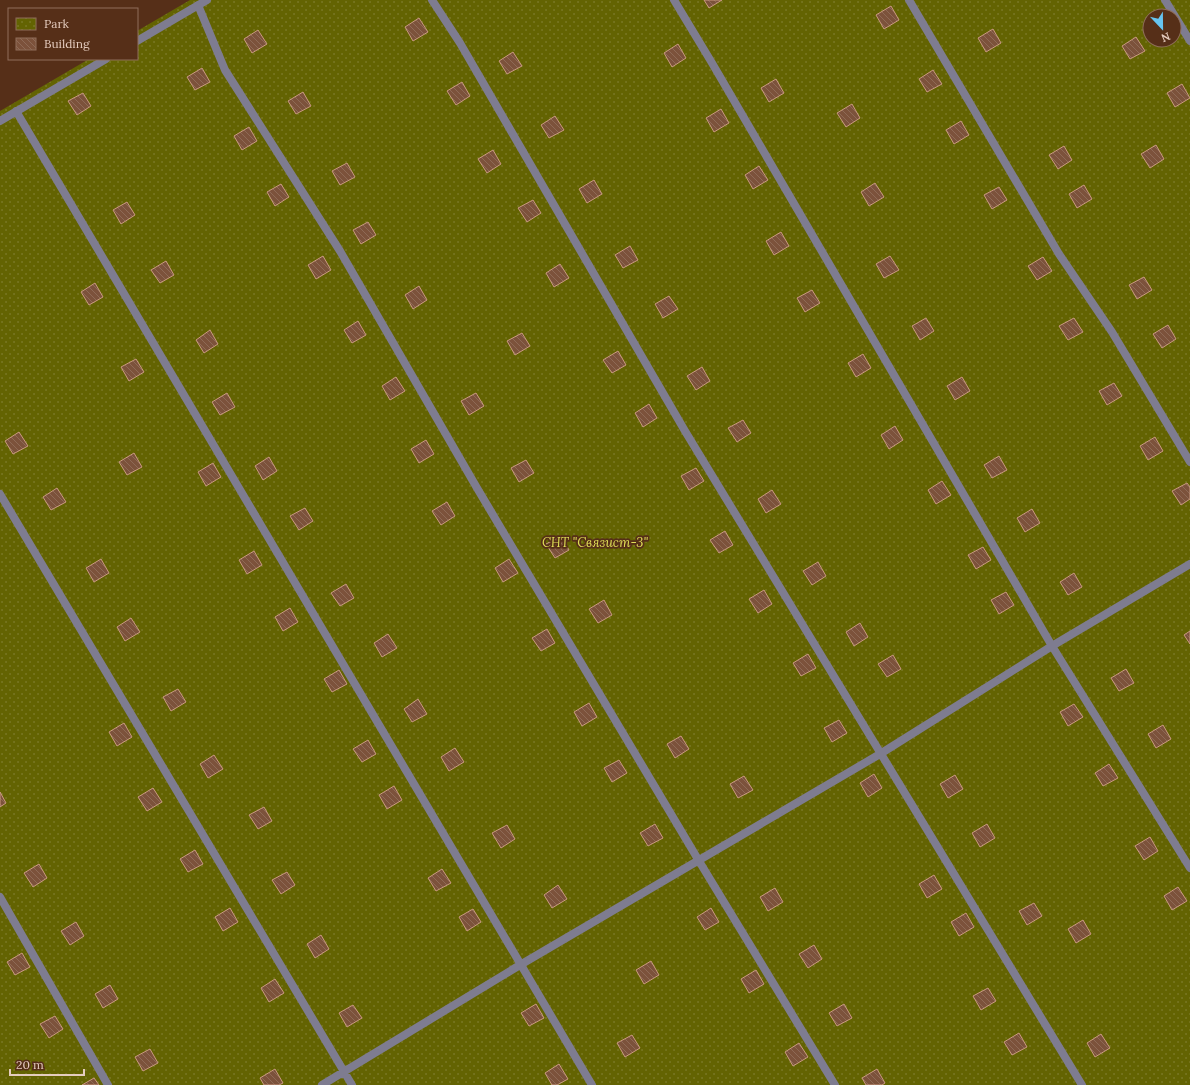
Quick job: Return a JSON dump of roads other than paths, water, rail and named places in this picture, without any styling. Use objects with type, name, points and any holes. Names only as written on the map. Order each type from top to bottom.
[{"type":"lane","points":[[138,40],[207,0]]},
{"type":"lane","points":[[432,0],[464,50],[685,432],[1082,1085]]},
{"type":"lane","points":[[674,0],[1052,646],[1190,868]]},
{"type":"lane","points":[[908,0],[1059,254],[1112,332],[1190,462]]},
{"type":"lane","points":[[1165,0],[1190,41]]},
{"type":"lane","points":[[198,5],[225,70],[340,251],[477,488],[699,861],[835,1085]]},
{"type":"lane","points":[[0,121],[104,60]]},
{"type":"lane","points":[[16,111],[592,1085]]},
{"type":"lane","points":[[0,494],[352,1085]]},
{"type":"lane","points":[[322,1085],[520,965],[880,754],[1052,646],[1190,564]]},
{"type":"lane","points":[[0,897],[108,1085]]},
{"type":"park label","name":"СНТ \"Связист-3\"","points":[[595,542]]}]
